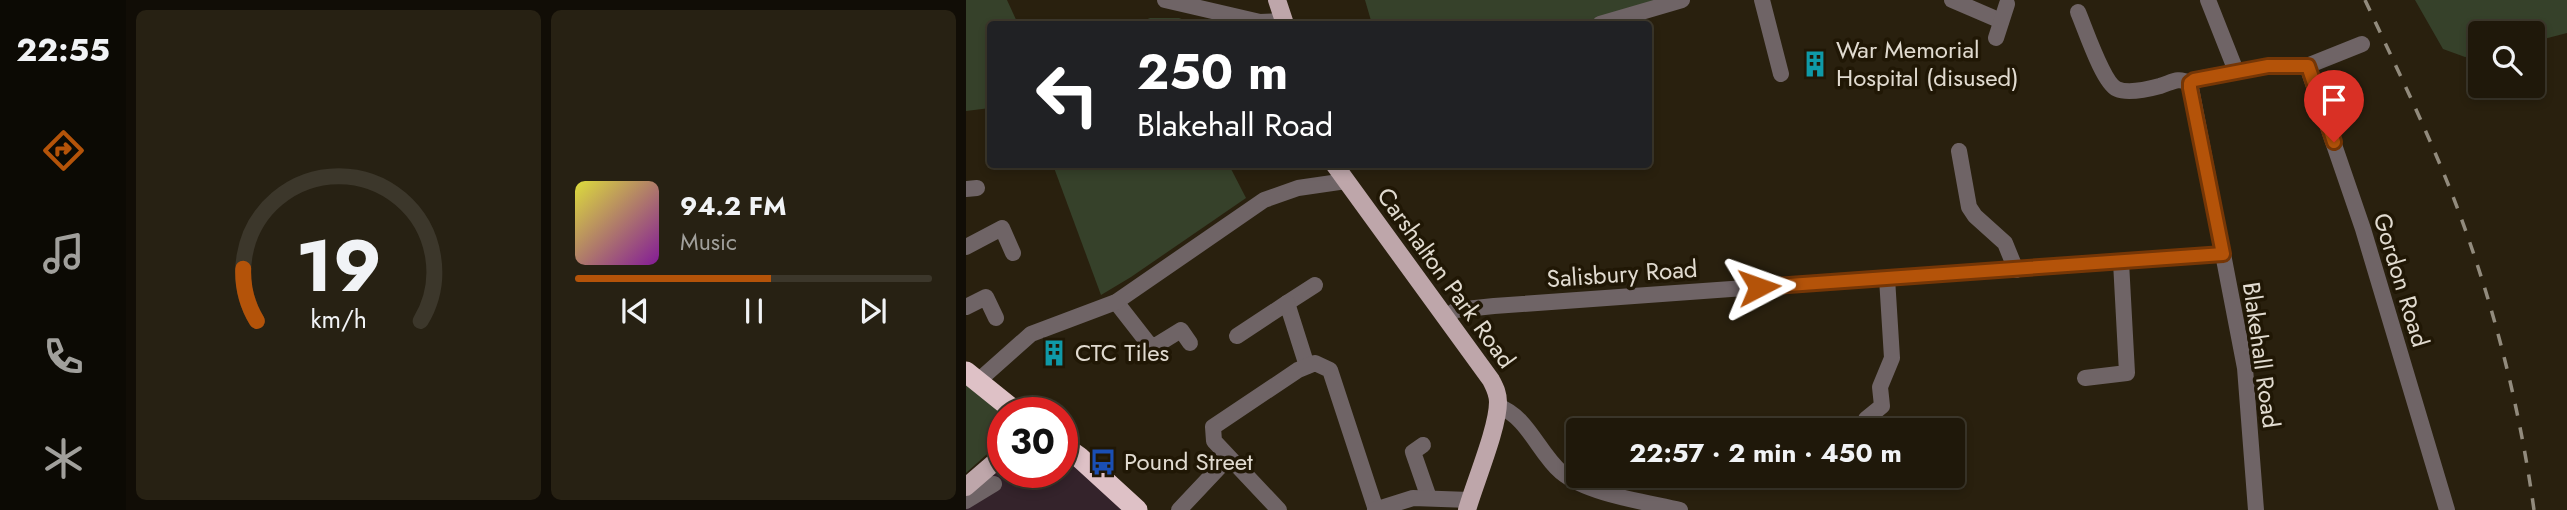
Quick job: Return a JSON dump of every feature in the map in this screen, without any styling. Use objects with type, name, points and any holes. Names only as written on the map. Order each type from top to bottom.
[{"type":"highway","points":[[972,377],[997,397]]},
{"type":"highway","points":[[1078,456],[1137,510]]},
{"type":"main road","points":[[1276,0],[1283,21]]},
{"type":"main road","name":"Carshalton Park Road","points":[[1340,170],[1491,380],[1497,393],[1498,406]]},
{"type":"main road","points":[[1468,505],[1498,406]]},
{"type":"main road","points":[[966,486],[987,468]]},
{"type":"street","points":[[1165,0],[1256,21]]},
{"type":"street","points":[[1610,21],[1682,0]]},
{"type":"street","points":[[1762,0],[1781,74]]},
{"type":"street","points":[[1952,0],[2001,22]]},
{"type":"street","points":[[2208,0],[2236,71]]},
{"type":"street","points":[[1996,38],[2007,4]]},
{"type":"street","points":[[2078,12],[2107,78],[2115,89],[2124,91],[2160,86],[2172,80],[2182,79],[2190,83],[2268,66],[2308,66],[2362,44]]},
{"type":"street","name":"Gordon Road","points":[[2308,66],[2363,229],[2447,510]]},
{"type":"street","name":"Blakehall Road","points":[[2190,83],[2245,368],[2256,510]]},
{"type":"street","points":[[1959,151],[1969,207],[1975,216],[2006,243],[2016,270]]},
{"type":"street","name":"Carshalton Park Road","points":[[972,377],[1031,334],[1116,302],[1264,200],[1340,170]]},
{"type":"street","points":[[966,247],[1002,228],[1013,253]]},
{"type":"street","name":"Salisbury Road","points":[[1446,317],[1463,308],[2223,254]]},
{"type":"street","points":[[2085,378],[2127,373],[2121,262]]},
{"type":"street","points":[[1867,418],[1882,406],[1880,387],[1892,358],[1887,278]]},
{"type":"street","points":[[1237,336],[1315,285]]},
{"type":"street","points":[[966,307],[986,297],[996,318]]},
{"type":"street","points":[[1116,302],[1148,343],[1155,346],[1181,330],[1190,343]]},
{"type":"street","points":[[1287,303],[1307,366]]},
{"type":"street","points":[[1279,510],[1214,441],[1213,427],[1315,363],[1331,370],[1376,510],[1401,501],[1468,505]]},
{"type":"street","name":"Carshalton Park Road","points":[[1498,406],[1515,415],[1563,474],[1586,486],[1640,505],[1680,510]]},
{"type":"street","points":[[1423,446],[1413,452],[1423,502]]},
{"type":"street","points":[[1179,510],[1228,458]]},
{"type":"street","points":[[966,501],[987,488]]},
{"type":"shaded area","points":[[1078,468],[1128,510],[966,510],[966,492],[987,475],[987,488],[1078,488]]},
{"type":"green space","points":[[966,0],[1007,0],[1017,21],[987,21],[987,108],[966,111]]},
{"type":"green space","points":[[1365,0],[1676,0],[1603,21],[1371,21]]},
{"type":"green space","points":[[2415,0],[2567,0],[2567,33],[2545,39],[2545,21],[2468,21],[2468,57],[2443,49]]},
{"type":"green space","points":[[1150,18],[1179,18],[1187,21],[1143,21]]},
{"type":"green space","points":[[1054,168],[1231,168],[1246,198],[1101,295]]},
{"type":"green space","points":[[966,383],[987,400],[987,454],[966,473]]},
{"type":"railway","points":[[2365,0],[2415,107],[2473,251],[2514,397],[2534,510]]},
{"type":"place","name":"War Memorial Hospital (disused)","points":[[1815,64]]},
{"type":"place","name":"CTC Tiles","points":[[1054,353]]},
{"type":"place","name":"Pound Street","points":[[1103,462]]},
{"type":"route","points":[[1759,287],[2223,254],[2190,88],[2190,83],[2194,80],[2268,66],[2308,66],[2334,142]]}]
